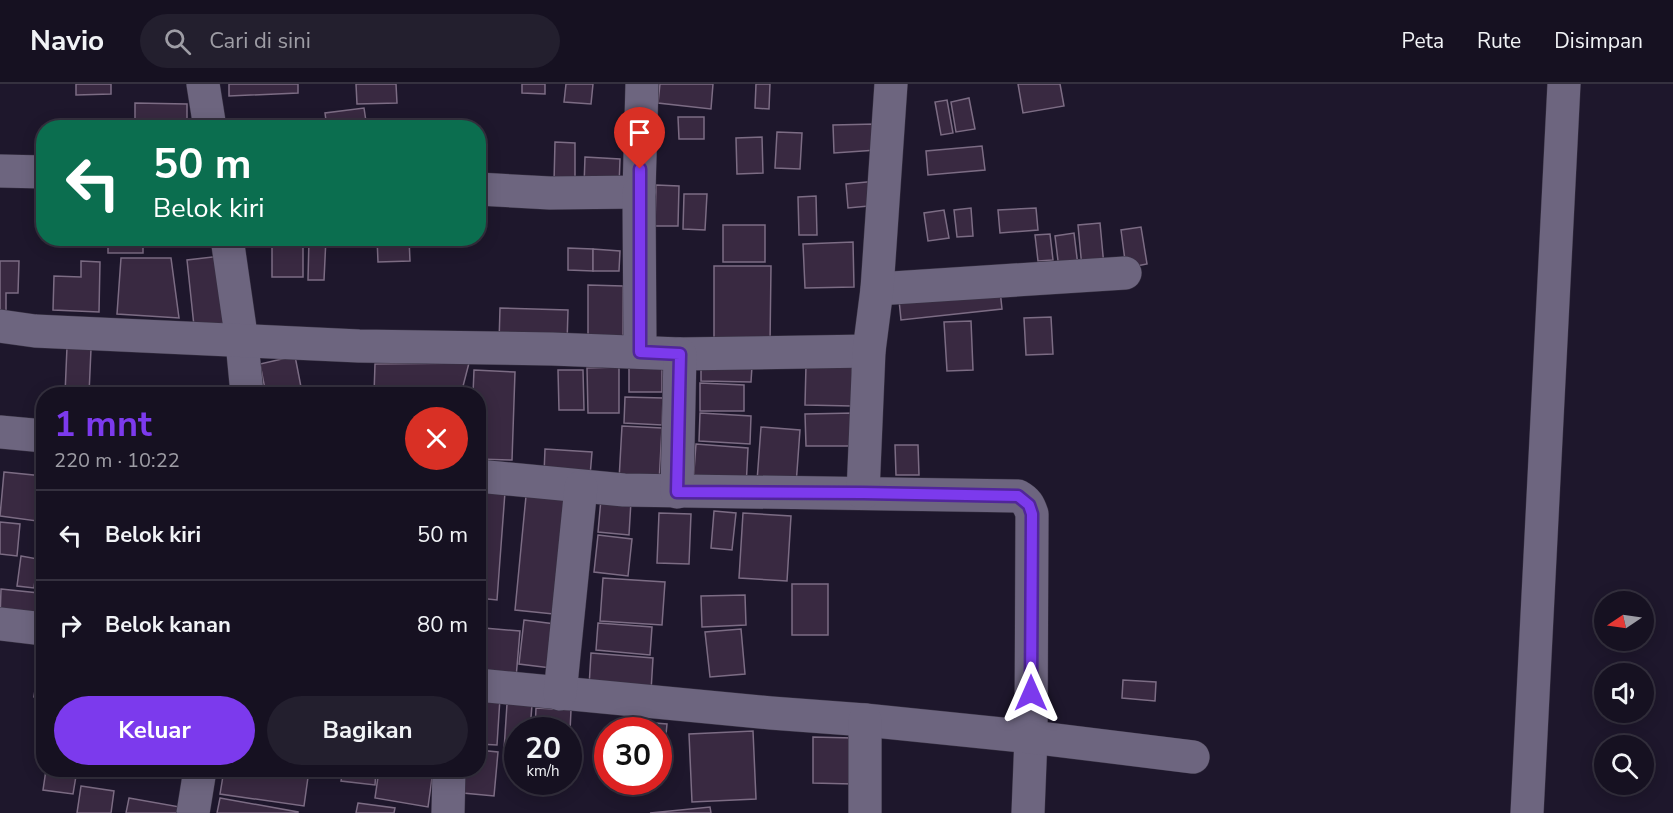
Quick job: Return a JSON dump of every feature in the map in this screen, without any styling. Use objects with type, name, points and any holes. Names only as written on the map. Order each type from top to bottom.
[{"type":"street","points":[[203,84],[209,120]]},
{"type":"street","points":[[640,352],[639,192],[642,84]]},
{"type":"street","points":[[863,493],[869,351],[877,289],[891,84]]},
{"type":"street","points":[[1527,813],[1564,84]]},
{"type":"street","points":[[0,171],[36,172]]},
{"type":"street","points":[[486,189],[550,193],[639,192]]},
{"type":"street","points":[[227,246],[243,342],[246,387]]},
{"type":"street","points":[[877,289],[1125,273]]},
{"type":"street","points":[[0,326],[34,331],[243,342],[680,354],[869,351]]},
{"type":"street","points":[[677,492],[680,354]]},
{"type":"street","points":[[0,432],[36,435]]},
{"type":"street","points":[[486,477],[581,487],[677,492],[1018,496],[1029,505],[1032,514],[1031,737],[1028,813]]},
{"type":"street","points":[[560,694],[581,487]]},
{"type":"street","points":[[0,624],[36,628]]},
{"type":"street","points":[[486,686],[865,720],[1193,757]]},
{"type":"street","points":[[865,720],[865,813]]},
{"type":"street","points":[[193,813],[199,777]]},
{"type":"street","points":[[448,813],[449,777]]},
{"type":"building","points":[[76,84],[111,84],[111,94],[76,95]]},
{"type":"building","points":[[229,84],[298,84],[298,93],[229,96]]},
{"type":"building","points":[[356,84],[396,84],[397,103],[357,104]]},
{"type":"building","points":[[522,84],[545,84],[545,94],[522,93]]},
{"type":"building","points":[[566,84],[593,84],[591,104],[564,102]]},
{"type":"building","points":[[660,84],[713,84],[711,109],[658,103]]},
{"type":"building","points":[[756,84],[770,84],[769,109],[755,108]]},
{"type":"building","points":[[1018,84],[1060,84],[1064,106],[1023,113]]},
{"type":"building","points":[[969,98],[975,129],[956,132],[951,102]]},
{"type":"building","points":[[947,100],[953,133],[941,135],[935,102]]},
{"type":"building","points":[[135,103],[187,104],[187,120],[135,120]]},
{"type":"building","points":[[364,108],[366,120],[326,120],[325,113]]},
{"type":"building","points":[[678,117],[704,117],[704,139],[679,139]]},
{"type":"building","points":[[876,124],[877,150],[834,153],[833,125]]},
{"type":"building","points":[[777,132],[802,133],[800,169],[775,168]]},
{"type":"building","points":[[762,137],[763,173],[737,174],[736,138]]},
{"type":"building","points":[[555,142],[575,143],[575,183],[554,182]]},
{"type":"building","points":[[982,146],[985,170],[928,175],[926,151]]},
{"type":"building","points":[[585,157],[620,159],[619,187],[584,186]]},
{"type":"building","points":[[877,181],[879,205],[848,208],[846,184]]},
{"type":"building","points":[[656,185],[679,186],[678,226],[655,226]]},
{"type":"building","points":[[684,194],[707,194],[705,230],[683,229]]},
{"type":"building","points":[[816,196],[817,235],[799,235],[798,197]]},
{"type":"building","points":[[971,208],[973,236],[957,237],[954,210]]},
{"type":"building","points":[[1036,208],[1038,230],[1000,233],[998,210]]},
{"type":"building","points":[[944,210],[949,238],[928,241],[924,213]]},
{"type":"building","points":[[1100,223],[1104,266],[1082,268],[1078,225]]},
{"type":"building","points":[[723,225],[765,225],[765,262],[723,262]]},
{"type":"building","points":[[1141,227],[1147,264],[1126,268],[1121,230]]},
{"type":"building","points":[[1074,233],[1078,266],[1059,269],[1055,236]]},
{"type":"building","points":[[1050,234],[1053,260],[1038,261],[1035,235]]},
{"type":"building","points":[[853,242],[854,287],[805,288],[803,244]]},
{"type":"building","points":[[108,246],[143,246],[143,253],[108,253]]},
{"type":"building","points":[[272,246],[303,246],[303,277],[272,277]]},
{"type":"building","points":[[309,246],[326,246],[324,280],[308,280]]},
{"type":"building","points":[[377,246],[409,246],[410,261],[378,262]]},
{"type":"building","points":[[568,248],[593,249],[593,271],[568,270]]},
{"type":"building","points":[[593,249],[620,251],[619,271],[593,271]]},
{"type":"building","points":[[221,256],[228,323],[194,326],[187,260]]},
{"type":"building","points":[[121,258],[171,258],[179,318],[117,314]]},
{"type":"building","points":[[0,261],[19,261],[18,293],[6,293],[6,312],[0,311]]},
{"type":"building","points":[[81,261],[100,262],[99,312],[53,310],[54,276],[81,277]]},
{"type":"building","points":[[714,266],[771,266],[770,345],[714,345]]},
{"type":"building","points":[[588,285],[623,286],[623,344],[588,344]]},
{"type":"building","points":[[1000,290],[1002,309],[901,320],[899,300]]},
{"type":"building","points":[[500,308],[568,310],[567,344],[499,343]]},
{"type":"building","points":[[1051,317],[1053,354],[1026,355],[1024,318]]},
{"type":"building","points":[[971,321],[973,370],[947,371],[944,322]]},
{"type":"building","points":[[67,347],[91,349],[89,387],[65,387]]},
{"type":"building","points":[[295,356],[301,387],[265,387],[260,364]]},
{"type":"building","points":[[629,362],[662,362],[662,392],[629,392]]},
{"type":"building","points":[[469,363],[463,387],[374,387],[375,364]]},
{"type":"building","points":[[701,364],[752,366],[751,382],[701,381]]},
{"type":"building","points":[[806,365],[852,366],[852,406],[805,405]]},
{"type":"building","points":[[619,367],[619,413],[588,413],[587,368]]},
{"type":"building","points":[[474,370],[515,372],[512,460],[486,459],[486,387],[473,387]]},
{"type":"building","points":[[558,370],[583,370],[584,410],[559,410]]},
{"type":"building","points":[[700,383],[744,385],[744,411],[700,411]]},
{"type":"building","points":[[625,397],[663,398],[662,425],[624,423]]},
{"type":"building","points":[[700,413],[751,416],[750,444],[699,441]]},
{"type":"building","points":[[854,413],[855,446],[806,446],[805,414]]},
{"type":"building","points":[[622,426],[662,428],[659,483],[619,480]]},
{"type":"building","points":[[761,427],[800,430],[796,485],[757,481]]},
{"type":"building","points":[[696,444],[748,448],[746,488],[693,484]]},
{"type":"building","points":[[895,445],[918,445],[919,475],[896,475]]},
{"type":"building","points":[[545,449],[592,452],[590,476],[544,474]]},
{"type":"building","points":[[4,472],[36,475],[36,521],[0,516]]},
{"type":"building","points":[[486,491],[505,492],[497,600],[486,599]]},
{"type":"building","points":[[526,496],[574,501],[563,615],[515,610]]},
{"type":"building","points":[[601,499],[631,501],[629,535],[598,532]]},
{"type":"building","points":[[714,511],[736,513],[732,550],[711,548]]},
{"type":"building","points":[[659,513],[691,514],[689,564],[657,563]]},
{"type":"building","points":[[743,513],[791,516],[787,581],[739,578]]},
{"type":"building","points":[[0,522],[20,524],[17,556],[0,554]]},
{"type":"building","points":[[598,535],[632,539],[628,576],[594,572]]},
{"type":"building","points":[[21,556],[36,559],[34,588],[17,586]]},
{"type":"building","points":[[603,578],[665,582],[662,625],[600,621]]},
{"type":"building","points":[[792,584],[828,584],[828,635],[792,635]]},
{"type":"building","points":[[1,589],[36,593],[36,624],[0,620]]},
{"type":"building","points":[[745,595],[746,625],[702,627],[701,596]]},
{"type":"building","points":[[524,620],[563,625],[559,669],[519,664]]},
{"type":"building","points":[[598,623],[652,627],[650,655],[596,650]]},
{"type":"building","points":[[486,628],[520,631],[516,678],[486,675]]},
{"type":"building","points":[[741,629],[745,674],[710,677],[705,632]]},
{"type":"building","points":[[591,653],[653,658],[651,691],[589,687]]},
{"type":"building","points":[[1123,680],[1156,682],[1155,701],[1122,698]]},
{"type":"building","points":[[486,697],[500,698],[497,745],[486,744]]},
{"type":"building","points":[[507,704],[532,705],[531,717],[506,717]]},
{"type":"building","points":[[536,708],[571,710],[571,717],[536,717]]},
{"type":"building","points":[[753,731],[756,799],[692,802],[689,734]]},
{"type":"building","points":[[813,737],[853,738],[852,784],[813,783]]},
{"type":"building","points":[[486,751],[498,752],[494,796],[463,793],[464,777],[486,777]]},
{"type":"building","points":[[45,777],[76,777],[73,794],[43,790]]},
{"type":"building","points":[[223,777],[308,777],[304,806],[220,794]]},
{"type":"building","points":[[342,777],[376,777],[375,785],[341,781]]},
{"type":"building","points":[[378,777],[432,778],[428,807],[375,798]]},
{"type":"building","points":[[81,786],[114,791],[111,813],[77,813]]},
{"type":"building","points":[[129,798],[180,807],[179,813],[126,813]]},
{"type":"building","points":[[220,798],[298,812],[298,813],[217,813]]},
{"type":"building","points":[[358,803],[395,808],[394,813],[356,813]]},
{"type":"building","points":[[710,807],[711,813],[650,813]]},
{"type":"route","points":[[640,169],[640,352],[680,354],[677,492],[1018,496],[1024,499],[1032,514],[1031,693]]}]
